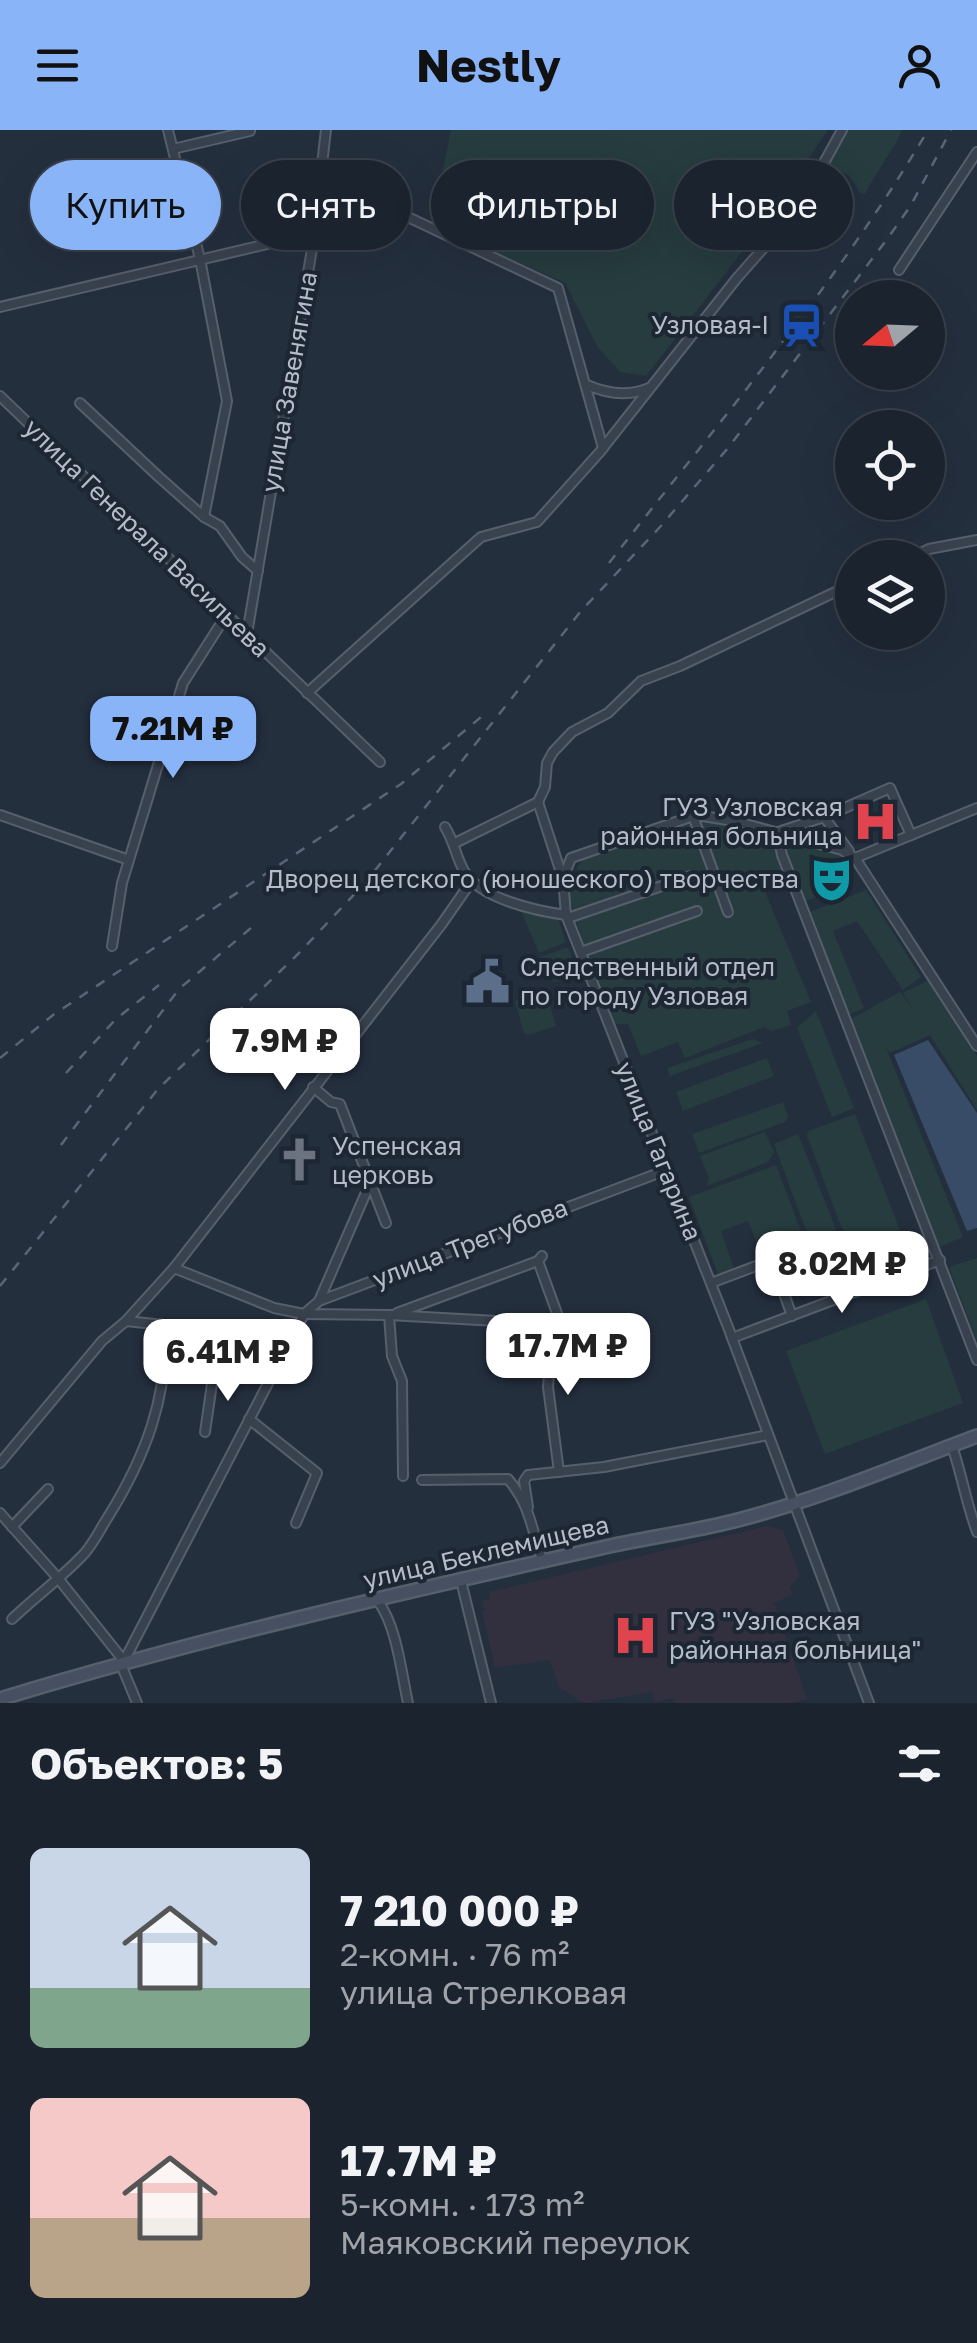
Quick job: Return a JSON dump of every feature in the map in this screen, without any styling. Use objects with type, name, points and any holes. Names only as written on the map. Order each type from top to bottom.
[{"type":"main road","name":"улица Беклемищева","points":[[0,1699],[122,1662],[734,1521],[793,1504],[977,1436]]},
{"type":"street","points":[[168,130],[200,259],[227,401],[204,517]]},
{"type":"street","name":"улица Завенягина","points":[[321,160],[326,130]]},
{"type":"street","points":[[307,693],[481,538],[537,522],[603,448],[737,278],[799,208],[842,130]]},
{"type":"street","points":[[173,149],[250,131]]},
{"type":"street","points":[[899,270],[977,152]]},
{"type":"street","points":[[411,218],[558,288],[603,448]]},
{"type":"street","points":[[0,307],[241,250]]},
{"type":"street","name":"улица Завенягина","points":[[247,634],[311,250]]},
{"type":"street","points":[[587,385],[604,393],[632,394],[655,385]]},
{"type":"street","name":"улица Генерала Васильева","points":[[0,396],[380,762]]},
{"type":"street","points":[[80,403],[204,517],[220,526],[242,557],[258,571]]},
{"type":"street","points":[[945,546],[977,540]]},
{"type":"street","points":[[454,842],[538,802],[546,787],[547,763],[553,752],[572,732],[608,714],[641,681],[835,592]]},
{"type":"street","points":[[112,946],[129,860],[183,683],[227,614]]},
{"type":"street","points":[[777,832],[892,788],[911,835]]},
{"type":"street","name":"улица Гагарина","points":[[538,802],[562,879],[567,916],[711,1283],[868,1703]]},
{"type":"street","points":[[855,858],[977,808]]},
{"type":"street","points":[[0,815],[129,860]]},
{"type":"street","points":[[562,879],[571,858],[693,816],[777,832],[842,850],[855,858]]},
{"type":"street","points":[[693,816],[728,912]]},
{"type":"street","points":[[824,817],[977,1046]]},
{"type":"street","points":[[445,827],[461,868],[471,882],[516,904],[567,916],[691,876]]},
{"type":"street","points":[[777,832],[782,855],[977,1360]]},
{"type":"street","points":[[0,1463],[102,1341],[126,1321],[174,1268],[471,882]]},
{"type":"street","points":[[581,952],[697,911]]},
{"type":"street","points":[[313,1087],[331,1102],[340,1104],[386,1223]]},
{"type":"street","name":"улица Трегубова","points":[[304,1314],[319,1301],[664,1170]]},
{"type":"street","points":[[319,1301],[370,1182]]},
{"type":"street","name":"улица Трегубова","points":[[304,1314],[554,1324],[556,1310],[540,1258],[391,1315]]},
{"type":"street","points":[[711,1283],[772,1260],[792,1316]]},
{"type":"street","points":[[732,1338],[940,1260]]},
{"type":"street","points":[[122,1662],[304,1314],[274,1308],[174,1268]]},
{"type":"street","points":[[391,1315],[392,1356],[402,1381],[402,1476]]},
{"type":"street","points":[[12,1618],[85,1554],[133,1476],[155,1419],[165,1348],[164,1325],[126,1321]]},
{"type":"street","points":[[554,1324],[548,1387],[559,1472]]},
{"type":"street","points":[[165,1348],[293,1334]]},
{"type":"street","points":[[205,1432],[214,1370],[213,1342]]},
{"type":"street","points":[[249,1419],[317,1473],[296,1523]]},
{"type":"street","points":[[543,1562],[528,1506],[524,1481],[528,1475],[604,1467],[768,1435]]},
{"type":"street","points":[[952,1446],[977,1532]]},
{"type":"street","points":[[422,1480],[508,1479],[528,1506]]},
{"type":"street","points":[[12,1527],[48,1488]]},
{"type":"street","points":[[0,1513],[57,1577],[122,1662],[137,1703]]},
{"type":"street","points":[[462,1581],[491,1703]]},
{"type":"street","points":[[378,1601],[398,1658],[408,1703]]},
{"type":"shaded area","name":"ГУЗ \"Узловская районная больница\"","points":[[767,1526],[783,1530],[800,1576],[790,1587],[792,1595],[774,1603],[807,1699],[791,1703],[675,1703],[673,1698],[655,1702],[652,1692],[584,1703],[559,1687],[550,1660],[495,1668],[482,1611],[482,1601],[490,1598],[489,1592]]},
{"type":"green space","points":[[451,130],[828,130],[807,160],[674,160],[674,250],[743,250],[646,376],[620,372],[597,346],[565,283],[491,250],[654,250],[654,160],[445,160]]},
{"type":"green space","points":[[843,130],[902,130],[865,194],[853,182],[853,160],[825,160]]},
{"type":"green space","points":[[689,821],[729,824],[774,837],[788,877],[763,887],[811,1002],[787,1011],[791,1025],[772,1031],[764,1027],[685,1058],[678,1042],[641,1056],[628,1024],[612,1024],[586,955],[568,891],[578,887],[577,867],[586,856]]},
{"type":"green space","points":[[778,835],[841,855],[848,863],[810,878],[817,897],[802,902]]},
{"type":"green space","points":[[866,890],[921,977],[903,990],[857,921],[833,931],[864,1008],[848,1015],[807,913]]},
{"type":"green space","points":[[522,913],[558,919],[566,942],[539,953]]},
{"type":"green space","points":[[568,947],[578,974],[554,982],[547,961],[539,963],[538,958]]},
{"type":"green space","points":[[929,980],[977,1056],[977,1110],[930,1035],[890,1053],[886,1048],[963,1237],[936,1248],[849,1020],[900,992],[914,1011],[903,993]]},
{"type":"green space","points":[[542,990],[546,992],[556,1026],[528,1035],[524,1033],[515,1001]]},
{"type":"green space","points":[[816,1011],[854,1108],[832,1117],[797,1028]]},
{"type":"green space","points":[[753,1039],[763,1043],[670,1076],[667,1068]]},
{"type":"green space","points":[[767,1058],[774,1076],[683,1111],[676,1092]]},
{"type":"green space","points":[[783,1102],[788,1117],[785,1122],[699,1153],[692,1134]]},
{"type":"green space","points":[[855,1114],[901,1233],[834,1266],[826,1243],[847,1232],[842,1229],[807,1136],[808,1131]]},
{"type":"green space","points":[[765,1132],[774,1152],[768,1162],[707,1186],[709,1178],[700,1156]]},
{"type":"green space","points":[[798,1134],[837,1232],[810,1241],[774,1144]]},
{"type":"green space","points":[[776,1165],[806,1245],[764,1260],[748,1221],[721,1231],[735,1271],[719,1277],[689,1197]]},
{"type":"green space","points":[[977,1258],[977,1341],[949,1267]]},
{"type":"green space","points":[[926,1299],[963,1403],[825,1454],[786,1351]]},
{"type":"water","points":[[928,1040],[977,1113],[977,1228],[967,1231],[894,1055]]},
{"type":"railway","points":[[609,563],[816,298],[928,130]]},
{"type":"railway","points":[[0,1286],[158,1089],[298,954],[365,883],[581,611],[728,448],[888,238],[911,205],[951,130]]},
{"type":"railway","points":[[0,1058],[53,1015],[401,784],[481,717]]},
{"type":"railway","points":[[61,1145],[179,989],[258,922]]},
{"type":"railway","points":[[66,1073],[116,1019],[159,985]]},
{"type":"place","name":"Узловая-I","points":[[802,325]]},
{"type":"place","name":"ГУЗ Узловская районная больница","points":[[876,821]]},
{"type":"place","name":"Дворец детского (юношеского) творчества","points":[[832,879]]},
{"type":"place","name":"Следственный отдел по городу Узловая","points":[[487,981]]},
{"type":"place","name":"Успенская церковь","points":[[299,1160]]},
{"type":"place","name":"ГУЗ \"Узловская районная больница\"","points":[[636,1635]]}]
